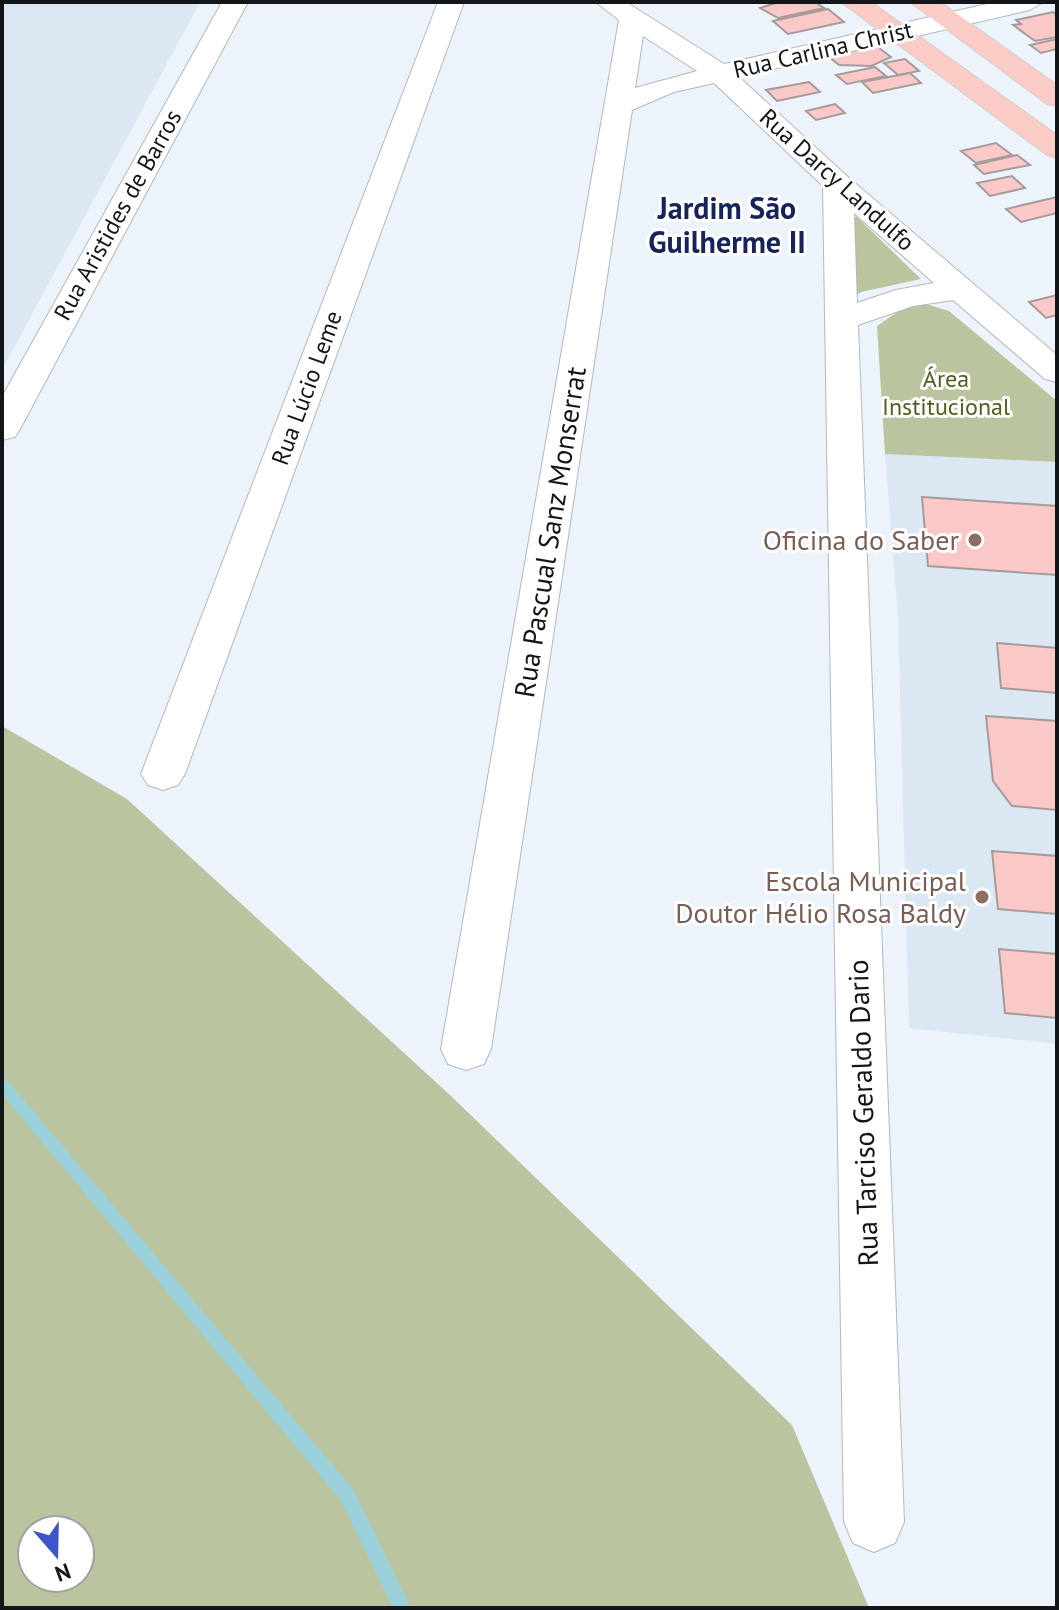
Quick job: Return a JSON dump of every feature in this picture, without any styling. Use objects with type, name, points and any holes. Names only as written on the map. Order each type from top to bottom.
[{"type":"main road","points":[[854,2],[901,33],[1057,149]]},
{"type":"main road","points":[[923,2],[1057,98]]},
{"type":"street","name":"Rua Aristides de Barros","points":[[2,429],[235,2]]},
{"type":"street","name":"Rua Lúcio Leme","points":[[163,774],[451,2]]},
{"type":"street","name":"Rua Carlina Christ","points":[[619,105],[665,86],[1030,2]]},
{"type":"street","name":"Rua Darcy Landulfo","points":[[620,8],[719,73],[838,184],[1057,372]]},
{"type":"street","name":"Rua Pascual Sanz Monserrat","points":[[466,1049],[619,105],[620,8]]},
{"type":"street","name":"Rua Tarciso Geraldo Dario","points":[[838,184],[874,1522]]},
{"type":"street","points":[[842,320],[907,297],[960,289]]},
{"type":"shaded area","points":[[2,2],[200,2],[2,370]]},
{"type":"shaded area","name":"Escola Municipal Doutor Hélio Rosa Baldy","points":[[885,454],[1057,462],[1057,1044],[909,1028],[898,618]]},
{"type":"green space","points":[[857,217],[921,279],[861,292],[850,300],[849,218]]},
{"type":"green space","name":"Área Institucional","points":[[923,303],[949,311],[1057,401],[1057,462],[885,454],[877,326],[906,306]]},
{"type":"green space","points":[[2,726],[127,799],[451,1096],[792,1425],[869,1608],[2,1608]]},
{"type":"building","points":[[779,2],[815,2],[824,8],[778,18],[760,8]]},
{"type":"building","points":[[828,9],[844,22],[788,34],[773,21]]},
{"type":"building","points":[[1053,12],[1057,15],[1057,37],[1035,41],[1013,25],[1021,24],[1016,20]]},
{"type":"building","points":[[1057,39],[1057,49],[1041,53],[1030,45]]},
{"type":"building","points":[[875,45],[891,57],[871,66],[839,65],[827,55]]},
{"type":"building","points":[[905,59],[919,71],[898,75],[884,63]]},
{"type":"building","points":[[875,67],[886,76],[847,84],[836,75]]},
{"type":"building","points":[[910,73],[921,83],[873,93],[862,82]]},
{"type":"building","points":[[809,82],[820,92],[777,101],[766,90]]},
{"type":"building","points":[[835,104],[845,113],[816,120],[806,111]]},
{"type":"building","points":[[996,143],[1012,155],[976,163],[961,151]]},
{"type":"building","points":[[1017,155],[1030,165],[984,174],[974,165]]},
{"type":"building","points":[[1012,176],[1025,188],[990,196],[977,183]]},
{"type":"building","points":[[1057,197],[1057,213],[1021,222],[1006,209]]},
{"type":"building","points":[[1057,295],[1057,315],[1046,318],[1029,302]]},
{"type":"building","points":[[922,497],[1057,506],[1057,575],[928,566]]},
{"type":"building","points":[[997,643],[1057,648],[1057,693],[1001,688]]},
{"type":"building","points":[[986,716],[1057,721],[1057,810],[1012,806],[993,781]]},
{"type":"building","points":[[992,851],[1057,856],[1057,914],[998,909]]},
{"type":"building","points":[[999,949],[1057,954],[1057,1018],[1005,1013]]},
{"type":"waterway","points":[[2,1084],[347,1495],[402,1608]]},
{"type":"place","name":"Oficina do Saber","points":[[975,540]]},
{"type":"place","name":"Escola Municipal Doutor Hélio Rosa Baldy","points":[[982,897]]},
{"type":"district","name":"Jardim São Guilherme II","points":[[727,226]]}]
